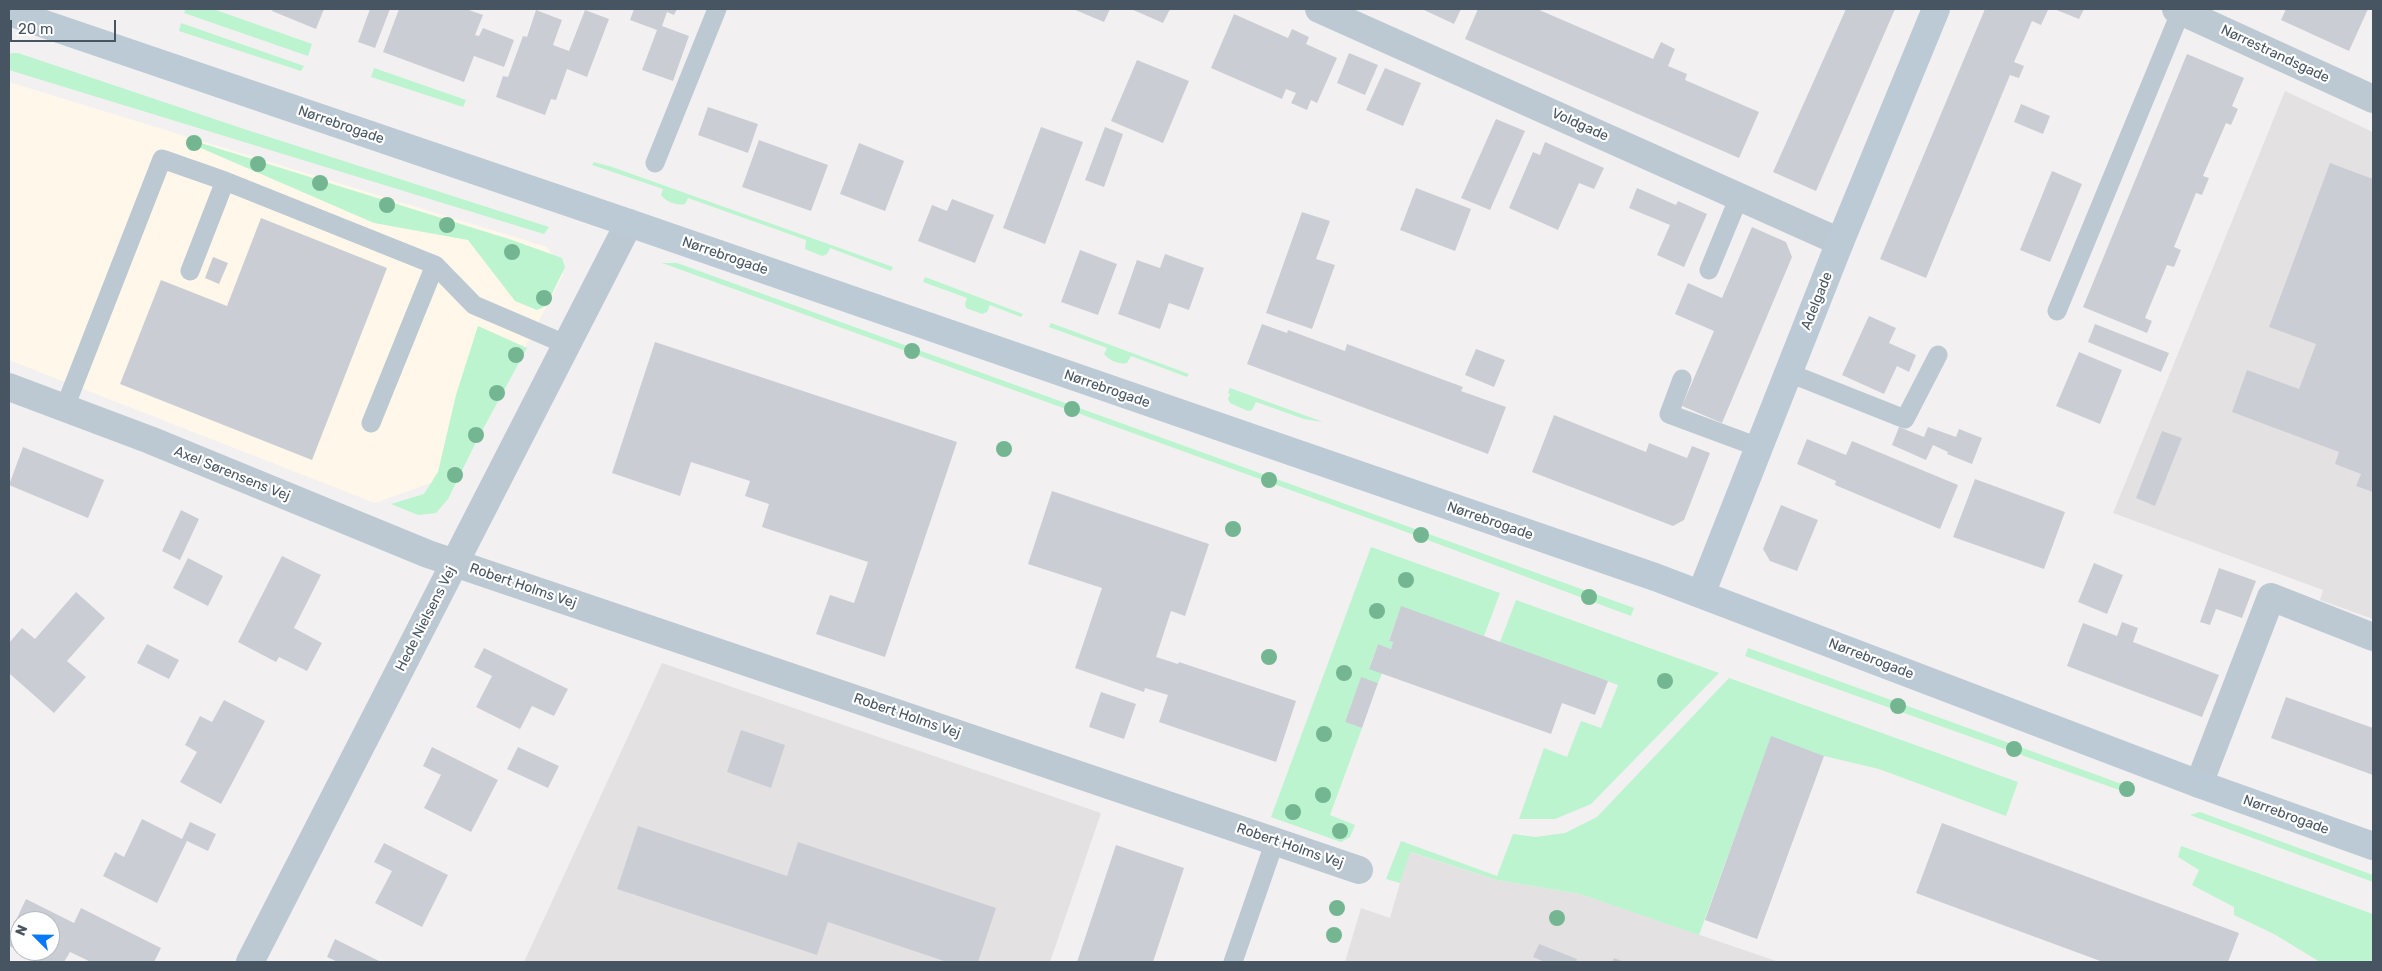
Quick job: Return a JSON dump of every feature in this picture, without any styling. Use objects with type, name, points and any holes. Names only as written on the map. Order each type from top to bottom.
[{"type":"street","name":"Voldgade","points":[[1319,9],[1840,242]]},
{"type":"street","name":"Adelgade","points":[[1701,594],[1840,242],[1936,9]]},
{"type":"street","name":"Nørrestrandsgade","points":[[2179,10],[2373,99]]},
{"type":"street","name":"Nørrebrogade","points":[[9,12],[628,223],[1701,594],[2199,784],[2373,846]]},
{"type":"street","name":"Hede Nielsens Vej","points":[[250,962],[628,223]]},
{"type":"street","name":"Axel Sørensens Vej","points":[[9,387],[65,407],[454,563]]},
{"type":"street","name":"Robert Holms Vej","points":[[454,563],[1359,870]]},
{"type":"street","points":[[2199,784],[2271,597],[2373,637]]},
{"type":"lane","points":[[655,163],[716,9]]},
{"type":"lane","points":[[2057,311],[2179,10]]},
{"type":"lane","points":[[65,407],[162,159],[225,181],[434,265],[474,305],[565,344]]},
{"type":"lane","points":[[190,271],[225,181]]},
{"type":"lane","points":[[1709,270],[1739,197]]},
{"type":"lane","points":[[371,423],[434,265]]},
{"type":"lane","points":[[1789,373],[1906,419],[1938,356]]},
{"type":"lane","points":[[1682,379],[1669,414],[1758,447]]},
{"type":"lane","points":[[1233,962],[1275,841]]},
{"type":"shaded area","points":[[9,82],[547,247],[563,275],[459,473],[375,503],[9,360]]},
{"type":"shaded area","points":[[2285,91],[2373,132],[2373,619],[2320,600],[2323,590],[2113,513]]},
{"type":"shaded area","points":[[662,663],[1101,813],[1050,962],[524,962]]},
{"type":"shaded area","points":[[1409,852],[1497,880],[1580,894],[1779,962],[1345,962],[1361,908],[1390,918]]},
{"type":"green space","points":[[186,9],[213,9],[312,44],[308,56],[184,13]]},
{"type":"green space","points":[[181,23],[304,66],[301,71],[179,31]]},
{"type":"green space","points":[[11,53],[18,53],[241,128],[549,227],[544,234],[9,70],[9,55]]},
{"type":"green space","points":[[374,68],[466,100],[463,107],[371,77]]},
{"type":"green space","points":[[188,139],[512,240],[562,258],[565,267],[546,306],[537,310],[515,301],[468,240],[374,223],[187,142]]},
{"type":"green space","points":[[594,162],[893,267],[891,271],[830,248],[827,254],[822,256],[805,249],[806,240],[688,198],[685,204],[672,203],[661,195],[663,189],[592,165]]},
{"type":"green space","points":[[662,263],[677,263],[1634,608],[1631,616],[1390,526]]},
{"type":"green space","points":[[925,277],[1023,314],[1021,317],[990,305],[987,312],[982,314],[966,308],[967,298],[923,282]]},
{"type":"green space","points":[[1051,323],[1189,374],[1187,377],[1131,356],[1127,363],[1114,362],[1104,354],[1107,348],[1049,327]]},
{"type":"green space","points":[[478,326],[527,348],[477,440],[448,499],[436,513],[418,515],[391,504],[424,494],[438,472],[456,395]]},
{"type":"green space","points":[[1230,388],[1323,422],[1304,419],[1256,402],[1252,410],[1248,411],[1230,403],[1228,399],[1230,394],[1228,393]]},
{"type":"green space","points":[[1371,547],[1500,593],[1484,636],[1401,607],[1389,640],[1393,642],[1391,649],[1378,644],[1369,668],[1382,673],[1378,683],[1361,678],[1345,722],[1362,728],[1330,815],[1355,825],[1350,837],[1341,842],[1271,817]]},
{"type":"green space","points":[[1516,600],[1719,673],[1591,804],[1555,819],[1519,819],[1544,748],[1567,757],[1581,721],[1601,728],[1618,685],[1500,642]]},
{"type":"green space","points":[[1748,648],[2130,787],[2133,795],[1745,656]]},
{"type":"green space","points":[[1729,678],[2018,782],[2006,816],[1879,769],[1824,756],[1771,737],[1699,935],[1580,894],[1497,880],[1410,852],[1400,883],[1386,879],[1401,841],[1497,876],[1513,834],[1535,837],[1565,833],[1597,817]]},
{"type":"green space","points":[[2200,812],[2373,875],[2373,882],[2190,815]]},
{"type":"green space","points":[[2181,846],[2373,914],[2373,962],[2320,962],[2274,934],[2234,915],[2234,907],[2192,885],[2199,870],[2178,857]]},
{"type":"building","points":[[273,9],[324,9],[316,29],[272,11]]},
{"type":"building","points":[[370,9],[390,9],[375,48],[358,42]]},
{"type":"building","points":[[399,9],[466,9],[483,15],[475,35],[479,36],[483,28],[514,40],[504,67],[474,56],[464,82],[383,52]]},
{"type":"building","points":[[634,9],[677,9],[674,15],[667,12],[662,26],[689,36],[673,81],[642,70],[657,30],[630,20]]},
{"type":"building","points":[[1073,9],[1110,9],[1104,22]]},
{"type":"building","points":[[1131,9],[1170,9],[1163,23]]},
{"type":"building","points":[[1422,9],[1461,9],[1454,24]]},
{"type":"building","points":[[1478,9],[1537,9],[1653,59],[1661,42],[1675,49],[1668,66],[1687,74],[1685,80],[1759,112],[1739,158],[1465,39]]},
{"type":"building","points":[[1846,9],[1895,9],[1816,191],[1773,172]]},
{"type":"building","points":[[1985,9],[2048,10],[2041,25],[2032,21],[2014,62],[2024,66],[2019,78],[2010,75],[1926,278],[1880,259]]},
{"type":"building","points":[[2054,9],[2084,9],[2079,19]]},
{"type":"building","points":[[2286,9],[2368,9],[2349,51],[2281,20]]},
{"type":"building","points":[[536,10],[562,20],[553,45],[569,51],[585,10],[609,19],[587,77],[567,69],[556,100],[551,99],[545,115],[496,97],[503,76],[508,77],[523,36],[527,37]]},
{"type":"building","points":[[1234,14],[1288,38],[1292,29],[1309,37],[1306,44],[1337,58],[1317,103],[1311,100],[1307,110],[1291,103],[1296,93],[1286,89],[1282,99],[1211,68]]},
{"type":"building","points":[[1349,53],[1378,65],[1365,95],[1337,83]]},
{"type":"building","points":[[2187,54],[2244,78],[2232,106],[2238,109],[2231,125],[2226,123],[2203,176],[2209,178],[2202,195],[2196,193],[2174,247],[2181,250],[2174,267],[2167,265],[2145,318],[2152,321],[2147,333],[2083,307]]},
{"type":"building","points":[[1137,60],[1189,81],[1163,143],[1111,121]]},
{"type":"building","points":[[1385,68],[1421,83],[1403,126],[1366,110]]},
{"type":"building","points":[[2021,104],[2050,116],[2043,134],[2014,122]]},
{"type":"building","points":[[708,107],[758,124],[748,153],[698,135]]},
{"type":"building","points":[[1496,119],[1525,131],[1490,210],[1461,198]]},
{"type":"building","points":[[1041,127],[1083,142],[1045,244],[1003,228]]},
{"type":"building","points":[[1105,127],[1123,134],[1104,187],[1085,180]]},
{"type":"building","points":[[759,140],[828,165],[811,211],[742,187]]},
{"type":"building","points":[[1545,142],[1604,168],[1594,189],[1579,183],[1558,230],[1509,208],[1533,152],[1540,155]]},
{"type":"building","points":[[859,143],[904,161],[885,211],[840,194]]},
{"type":"building","points":[[2330,163],[2373,179],[2373,492],[2356,486],[2361,474],[2335,464],[2339,452],[2232,412],[2247,370],[2299,389],[2316,344],[2269,327]]},
{"type":"building","points":[[2052,171],[2082,184],[2050,262],[2020,250]]},
{"type":"building","points":[[1416,188],[1471,209],[1455,251],[1400,230]]},
{"type":"building","points":[[1637,188],[1676,205],[1678,201],[1707,214],[1684,267],[1657,255],[1670,225],[1629,208]]},
{"type":"building","points":[[952,199],[994,215],[975,263],[918,241],[932,205],[947,211]]},
{"type":"building","points":[[1302,212],[1330,221],[1316,259],[1335,265],[1312,329],[1266,313]]},
{"type":"building","points":[[261,218],[387,268],[312,460],[120,384],[161,280],[227,306]]},
{"type":"building","points":[[1752,227],[1786,242],[1792,257],[1722,423],[1682,406],[1714,331],[1675,314],[1688,283],[1722,298]]},
{"type":"building","points":[[1080,250],[1117,264],[1098,315],[1061,302]]},
{"type":"building","points":[[1165,254],[1204,268],[1189,310],[1169,303],[1160,329],[1118,314],[1137,260],[1160,268]]},
{"type":"building","points":[[213,257],[228,263],[219,284],[205,278]]},
{"type":"building","points":[[1869,316],[1896,328],[1889,343],[1916,355],[1909,372],[1897,366],[1884,394],[1842,375]]},
{"type":"building","points":[[1262,324],[1287,333],[1288,330],[1345,351],[1347,344],[1463,387],[1461,391],[1506,407],[1488,454],[1247,364]]},
{"type":"building","points":[[2095,324],[2169,353],[2161,372],[2088,342]]},
{"type":"building","points":[[655,342],[957,442],[885,657],[816,634],[830,595],[854,603],[868,562],[762,527],[769,504],[745,496],[750,481],[691,462],[680,496],[612,473]]},
{"type":"building","points":[[1476,349],[1505,360],[1494,387],[1465,375]]},
{"type":"building","points":[[2079,352],[2122,370],[2100,424],[2056,406]]},
{"type":"building","points":[[1554,415],[1646,452],[1649,443],[1687,458],[1692,446],[1710,453],[1684,520],[1673,526],[1532,472]]},
{"type":"building","points":[[1899,427],[1924,437],[1928,427],[1956,437],[1959,429],[1982,438],[1972,464],[1947,454],[1948,452],[1933,445],[1926,460],[1892,445]]},
{"type":"building","points":[[2162,431],[2182,438],[2155,506],[2136,498]]},
{"type":"building","points":[[1807,439],[1846,455],[1852,441],[1958,485],[1940,529],[1835,485],[1836,481],[1797,464]]},
{"type":"building","points":[[23,447],[104,480],[88,518],[9,485]]},
{"type":"building","points":[[1975,479],[2065,512],[2044,569],[1953,537]]},
{"type":"building","points":[[1052,491],[1209,544],[1185,616],[1171,611],[1156,657],[1178,664],[1179,662],[1296,701],[1276,762],[1159,722],[1168,695],[1145,688],[1144,692],[1075,668],[1102,588],[1028,564]]},
{"type":"building","points":[[1781,505],[1818,520],[1797,571],[1770,561],[1763,549]]},
{"type":"building","points":[[181,510],[199,519],[180,560],[162,551]]},
{"type":"building","points":[[282,556],[321,575],[294,628],[322,643],[307,671],[279,657],[276,662],[238,642]]},
{"type":"building","points":[[188,558],[223,576],[208,606],[173,588]]},
{"type":"building","points":[[2094,563],[2123,575],[2107,614],[2078,602]]},
{"type":"building","points":[[2219,568],[2256,581],[2242,618],[2216,609],[2210,625],[2200,622]]},
{"type":"building","points":[[76,592],[105,618],[67,661],[86,677],[54,713],[10,674],[9,676],[9,643],[22,628],[35,639]]},
{"type":"building","points":[[1401,606],[1608,681],[1595,715],[1562,703],[1551,734],[1369,669],[1378,644],[1391,649],[1393,642],[1389,641]]},
{"type":"building","points":[[2122,622],[2138,628],[2133,642],[2219,675],[2202,717],[2067,666],[2083,623],[2117,636]]},
{"type":"building","points":[[147,644],[179,660],[169,679],[137,663]]},
{"type":"building","points":[[484,648],[568,689],[554,716],[532,706],[520,729],[476,707],[492,676],[474,667]]},
{"type":"building","points":[[1361,677],[1378,683],[1362,728],[1345,722]]},
{"type":"building","points":[[1101,692],[1136,704],[1124,739],[1089,727]]},
{"type":"building","points":[[2286,697],[2373,728],[2373,775],[2271,738]]},
{"type":"building","points":[[224,700],[265,721],[221,804],[180,782],[197,752],[185,745],[200,716],[212,722]]},
{"type":"building","points":[[741,730],[785,745],[771,788],[727,772]]},
{"type":"building","points":[[1771,736],[1824,756],[1757,939],[1705,920]]},
{"type":"building","points":[[432,747],[498,780],[471,832],[424,808],[441,775],[423,766]]},
{"type":"building","points":[[518,747],[559,766],[548,788],[507,769]]},
{"type":"building","points":[[142,819],[182,839],[190,822],[216,834],[208,851],[187,841],[157,903],[103,876],[115,852],[124,857]]},
{"type":"building","points":[[1942,823],[2239,933],[2228,962],[2103,962],[1916,893]]},
{"type":"building","points":[[638,826],[787,876],[798,842],[996,908],[978,962],[947,962],[828,922],[817,955],[617,889]]},
{"type":"building","points":[[384,843],[448,875],[422,927],[375,903],[392,871],[374,862]]},
{"type":"building","points":[[1116,845],[1184,868],[1153,962],[1077,962]]},
{"type":"building","points":[[26,899],[50,911],[20,911]]},
{"type":"building","points":[[81,908],[161,948],[154,962],[91,962],[70,952],[64,962],[40,961],[60,961],[60,916],[74,923]]},
{"type":"building","points":[[335,939],[381,962],[338,962],[327,957]]},
{"type":"building","points":[[1539,944],[1577,959],[1576,962],[1545,962],[1533,957]]},
{"type":"building","points":[[1614,958],[1624,962],[1612,962]]}]
